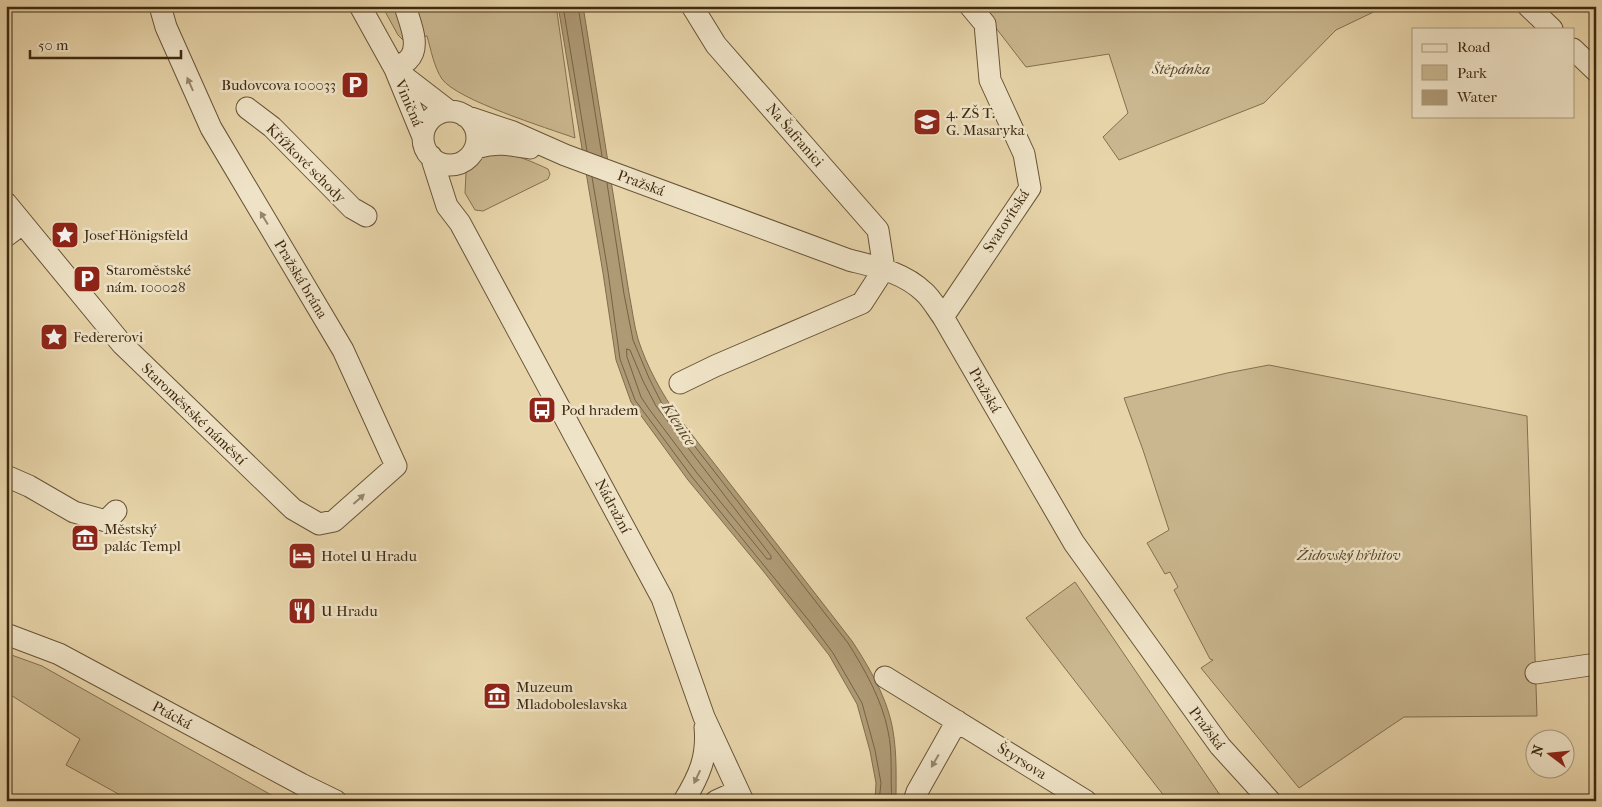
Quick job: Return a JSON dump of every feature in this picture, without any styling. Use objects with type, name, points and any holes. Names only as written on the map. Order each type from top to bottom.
[{"type":"street","name":"Pražská brána","points":[[160,6],[166,27],[211,128],[343,350],[396,466],[334,521],[319,524]]},
{"type":"street","name":"Viničná","points":[[360,6],[394,70],[423,136]]},
{"type":"street","points":[[394,70],[409,59],[414,49],[414,37],[405,6]]},
{"type":"street","name":"Na Šafranici","points":[[692,6],[716,45],[878,230],[884,269]]},
{"type":"street","name":"Svatovítská","points":[[943,317],[1030,188],[1024,154],[990,80],[985,24],[970,6]]},
{"type":"street","points":[[1528,6],[1551,28]]},
{"type":"street","points":[[1574,50],[1596,71]]},
{"type":"street","name":"Viničná","points":[[394,70],[457,113]]},
{"type":"street","name":"Křížkové schody","points":[[247,108],[272,127],[352,208],[366,216]]},
{"type":"street","points":[[439,113],[457,113],[474,124],[477,136],[468,156],[453,165],[437,162],[430,156],[425,147],[423,136],[426,127],[431,119],[439,113]]},
{"type":"street","name":"Pražská","points":[[457,113],[513,132],[565,155],[849,260],[903,276],[925,292],[943,317],[1074,543],[1220,746],[1270,801]]},
{"type":"street","name":"Pražská","points":[[468,156],[493,144],[509,144],[565,155]]},
{"type":"street","name":"Nádražní","points":[[430,156],[447,206],[460,223],[662,598],[704,717],[740,796]]},
{"type":"street","name":"Nádražní","points":[[460,223],[453,198],[453,183],[468,156]]},
{"type":"street","name":"Staroměstské náměstí","points":[[6,203],[14,230],[122,344],[293,509],[319,524]]},
{"type":"street","points":[[680,384],[715,366],[862,303],[884,269]]},
{"type":"street","points":[[6,476],[29,486],[74,512],[106,521],[116,511]]},
{"type":"street","name":"Ptácká","points":[[6,634],[59,654],[336,801]]},
{"type":"street","points":[[1536,673],[1596,664]]},
{"type":"street","name":"Štyrsova","points":[[885,677],[1086,801]]},
{"type":"street","points":[[684,801],[699,775],[704,756],[706,736],[704,717]]},
{"type":"street","points":[[914,801],[916,792],[957,722]]},
{"type":"street","points":[[716,801],[740,796]]},
{"type":"green space","points":[[382,6],[400,6],[406,43],[398,35]]},
{"type":"green space","points":[[413,6],[553,6],[554,12],[557,12],[575,138],[504,113],[465,96],[451,87],[442,79],[437,69],[427,36],[422,37]]},
{"type":"green space","name":"Štěpánka","points":[[979,6],[1386,6],[1336,30],[1264,103],[1119,160],[1103,137],[1128,113],[1109,54],[1026,67]]},
{"type":"green space","points":[[497,153],[516,156],[529,161],[548,169],[550,174],[548,179],[483,211],[475,210],[465,193],[466,173],[480,158]]},
{"type":"green space","name":"Židovský hřbitov","points":[[1269,365],[1527,416],[1537,716],[1404,717],[1299,788],[1201,668],[1213,660],[1210,659],[1174,590],[1178,587],[1170,572],[1165,574],[1147,543],[1169,530],[1124,398],[1227,373]]},
{"type":"green space","points":[[1075,582],[1224,801],[1168,801],[1026,618]]},
{"type":"green space","points":[[6,653],[42,666],[282,801],[131,801],[66,765],[80,739],[6,692]]},
{"type":"water","name":"Klenice","points":[[558,6],[583,6],[633,316],[638,339],[650,370],[679,418],[852,641],[871,672],[887,707],[893,731],[896,757],[896,801],[875,801],[876,783],[870,751],[857,704],[829,655],[688,480],[631,402],[616,360]]},
{"type":"place","name":"Budovcova 100033","points":[[355,85]]},
{"type":"place","name":"4. ZŠ T. G. Masaryka","points":[[927,122]]},
{"type":"place","name":"Josef Hönigsfeld","points":[[65,235]]},
{"type":"place","name":"Staroměstské nám. 100028","points":[[87,279]]},
{"type":"place","name":"Federerovi","points":[[54,337]]},
{"type":"place","name":"Pod hradem","points":[[542,410]]},
{"type":"place","name":"Městský palác Templ","points":[[85,538]]},
{"type":"place","name":"Hotel U Hradu","points":[[302,556]]},
{"type":"place","name":"U Hradu","points":[[302,611]]},
{"type":"place","name":"Muzeum Mladoboleslavska","points":[[497,696]]}]
